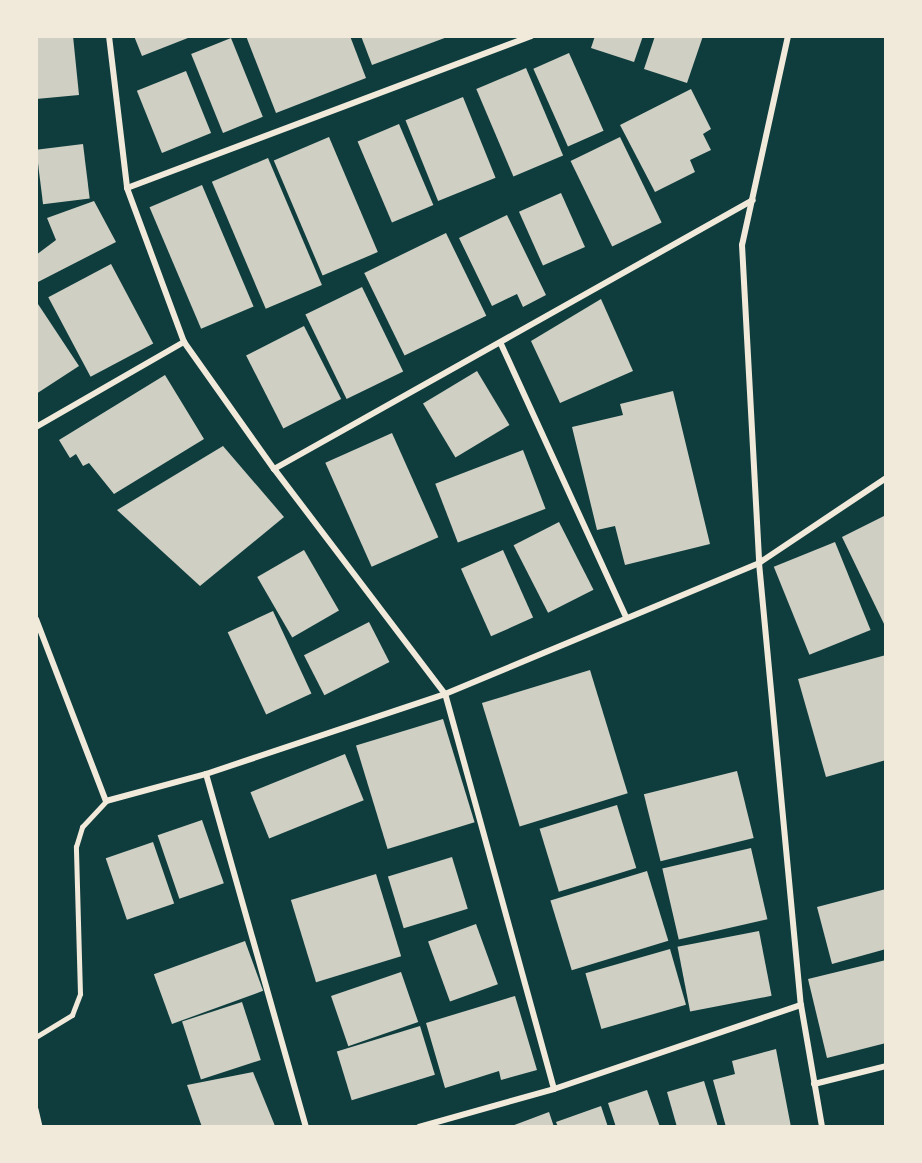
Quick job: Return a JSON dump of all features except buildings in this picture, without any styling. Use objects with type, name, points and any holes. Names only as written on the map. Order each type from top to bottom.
[{"type":"street","points":[[109,36],[128,188],[184,342],[274,469],[445,694],[554,1089]]},
{"type":"street","points":[[128,188],[531,36]]},
{"type":"street","points":[[788,36],[742,245],[759,563],[801,1005],[822,1127]]},
{"type":"street","points":[[274,469],[501,344],[753,200]]},
{"type":"street","points":[[36,427],[184,342]]},
{"type":"street","points":[[501,344],[626,617]]},
{"type":"street","points":[[36,619],[106,801],[206,774],[445,694],[759,563],[886,478]]},
{"type":"street","points":[[206,774],[306,1127]]},
{"type":"street","points":[[419,1127],[554,1089],[801,1005]]},
{"type":"street","points":[[814,1084],[886,1066]]},
{"type":"lane","points":[[36,1037],[72,1015],[80,994],[76,847],[82,827],[106,801]]},
{"type":"lane","points":[[36,1109],[40,1127]]}]
